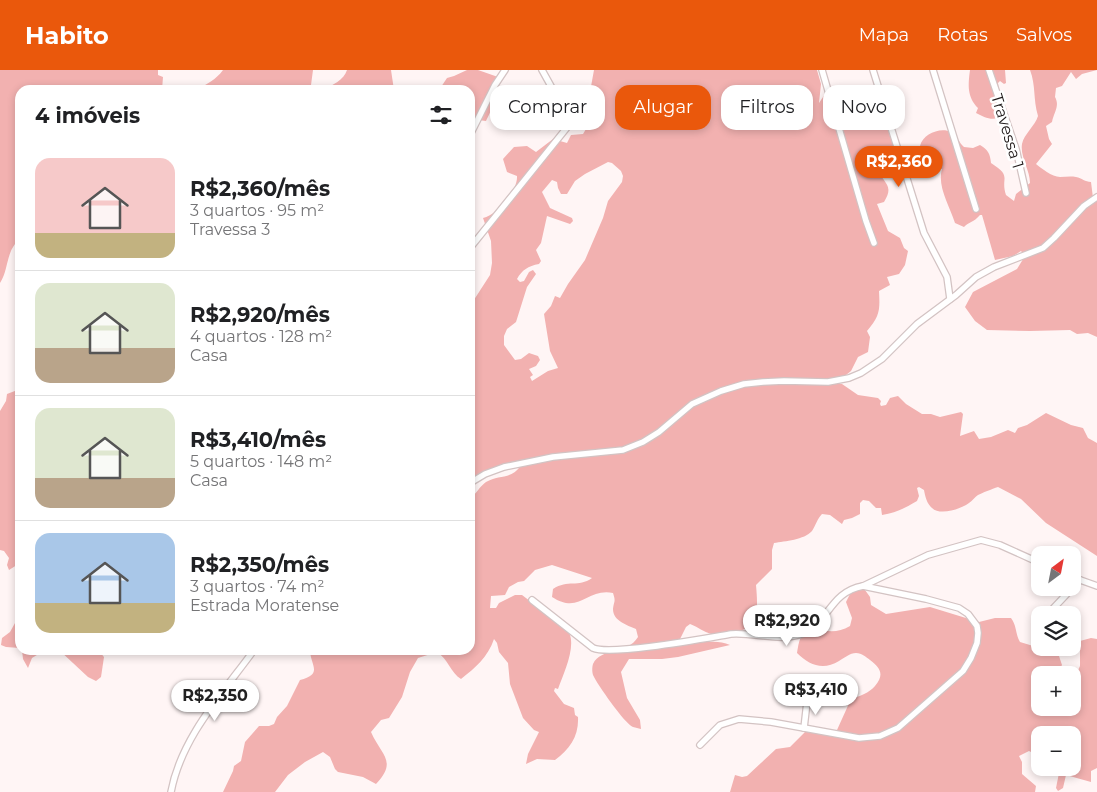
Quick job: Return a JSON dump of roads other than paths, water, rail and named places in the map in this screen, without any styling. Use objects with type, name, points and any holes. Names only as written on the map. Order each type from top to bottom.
[{"type":"street","points":[[475,125],[495,85],[505,70]]},
{"type":"street","points":[[475,242],[569,125],[567,115],[542,70]]},
{"type":"street","points":[[822,70],[874,243]]},
{"type":"street","points":[[873,70],[924,233],[947,278],[950,299]]},
{"type":"street","points":[[933,70],[976,210]]},
{"type":"street","name":"Travessa 1","points":[[989,70],[1016,149],[1026,193]]},
{"type":"street","points":[[475,480],[504,467],[553,457],[623,450],[643,442],[659,432],[692,404],[737,386],[784,381],[828,382],[849,378],[870,368],[882,359],[917,324],[985,271],[1043,248],[1084,206],[1097,198]]},
{"type":"street","points":[[532,600],[593,648],[601,651],[611,651],[736,634],[778,637],[799,635],[811,629],[842,595],[852,588],[863,586],[928,555],[981,540],[1000,545],[1031,559]]},
{"type":"street","points":[[1081,580],[1097,586]]},
{"type":"street","points":[[700,745],[720,725],[739,719],[859,738],[891,733],[963,671],[972,658],[977,644],[977,626],[968,614],[959,608],[926,599],[863,586]]},
{"type":"street","points":[[1055,606],[1065,596]]},
{"type":"street","points":[[171,792],[174,774],[181,756],[250,655]]},
{"type":"street","points":[[804,728],[807,702]]}]
